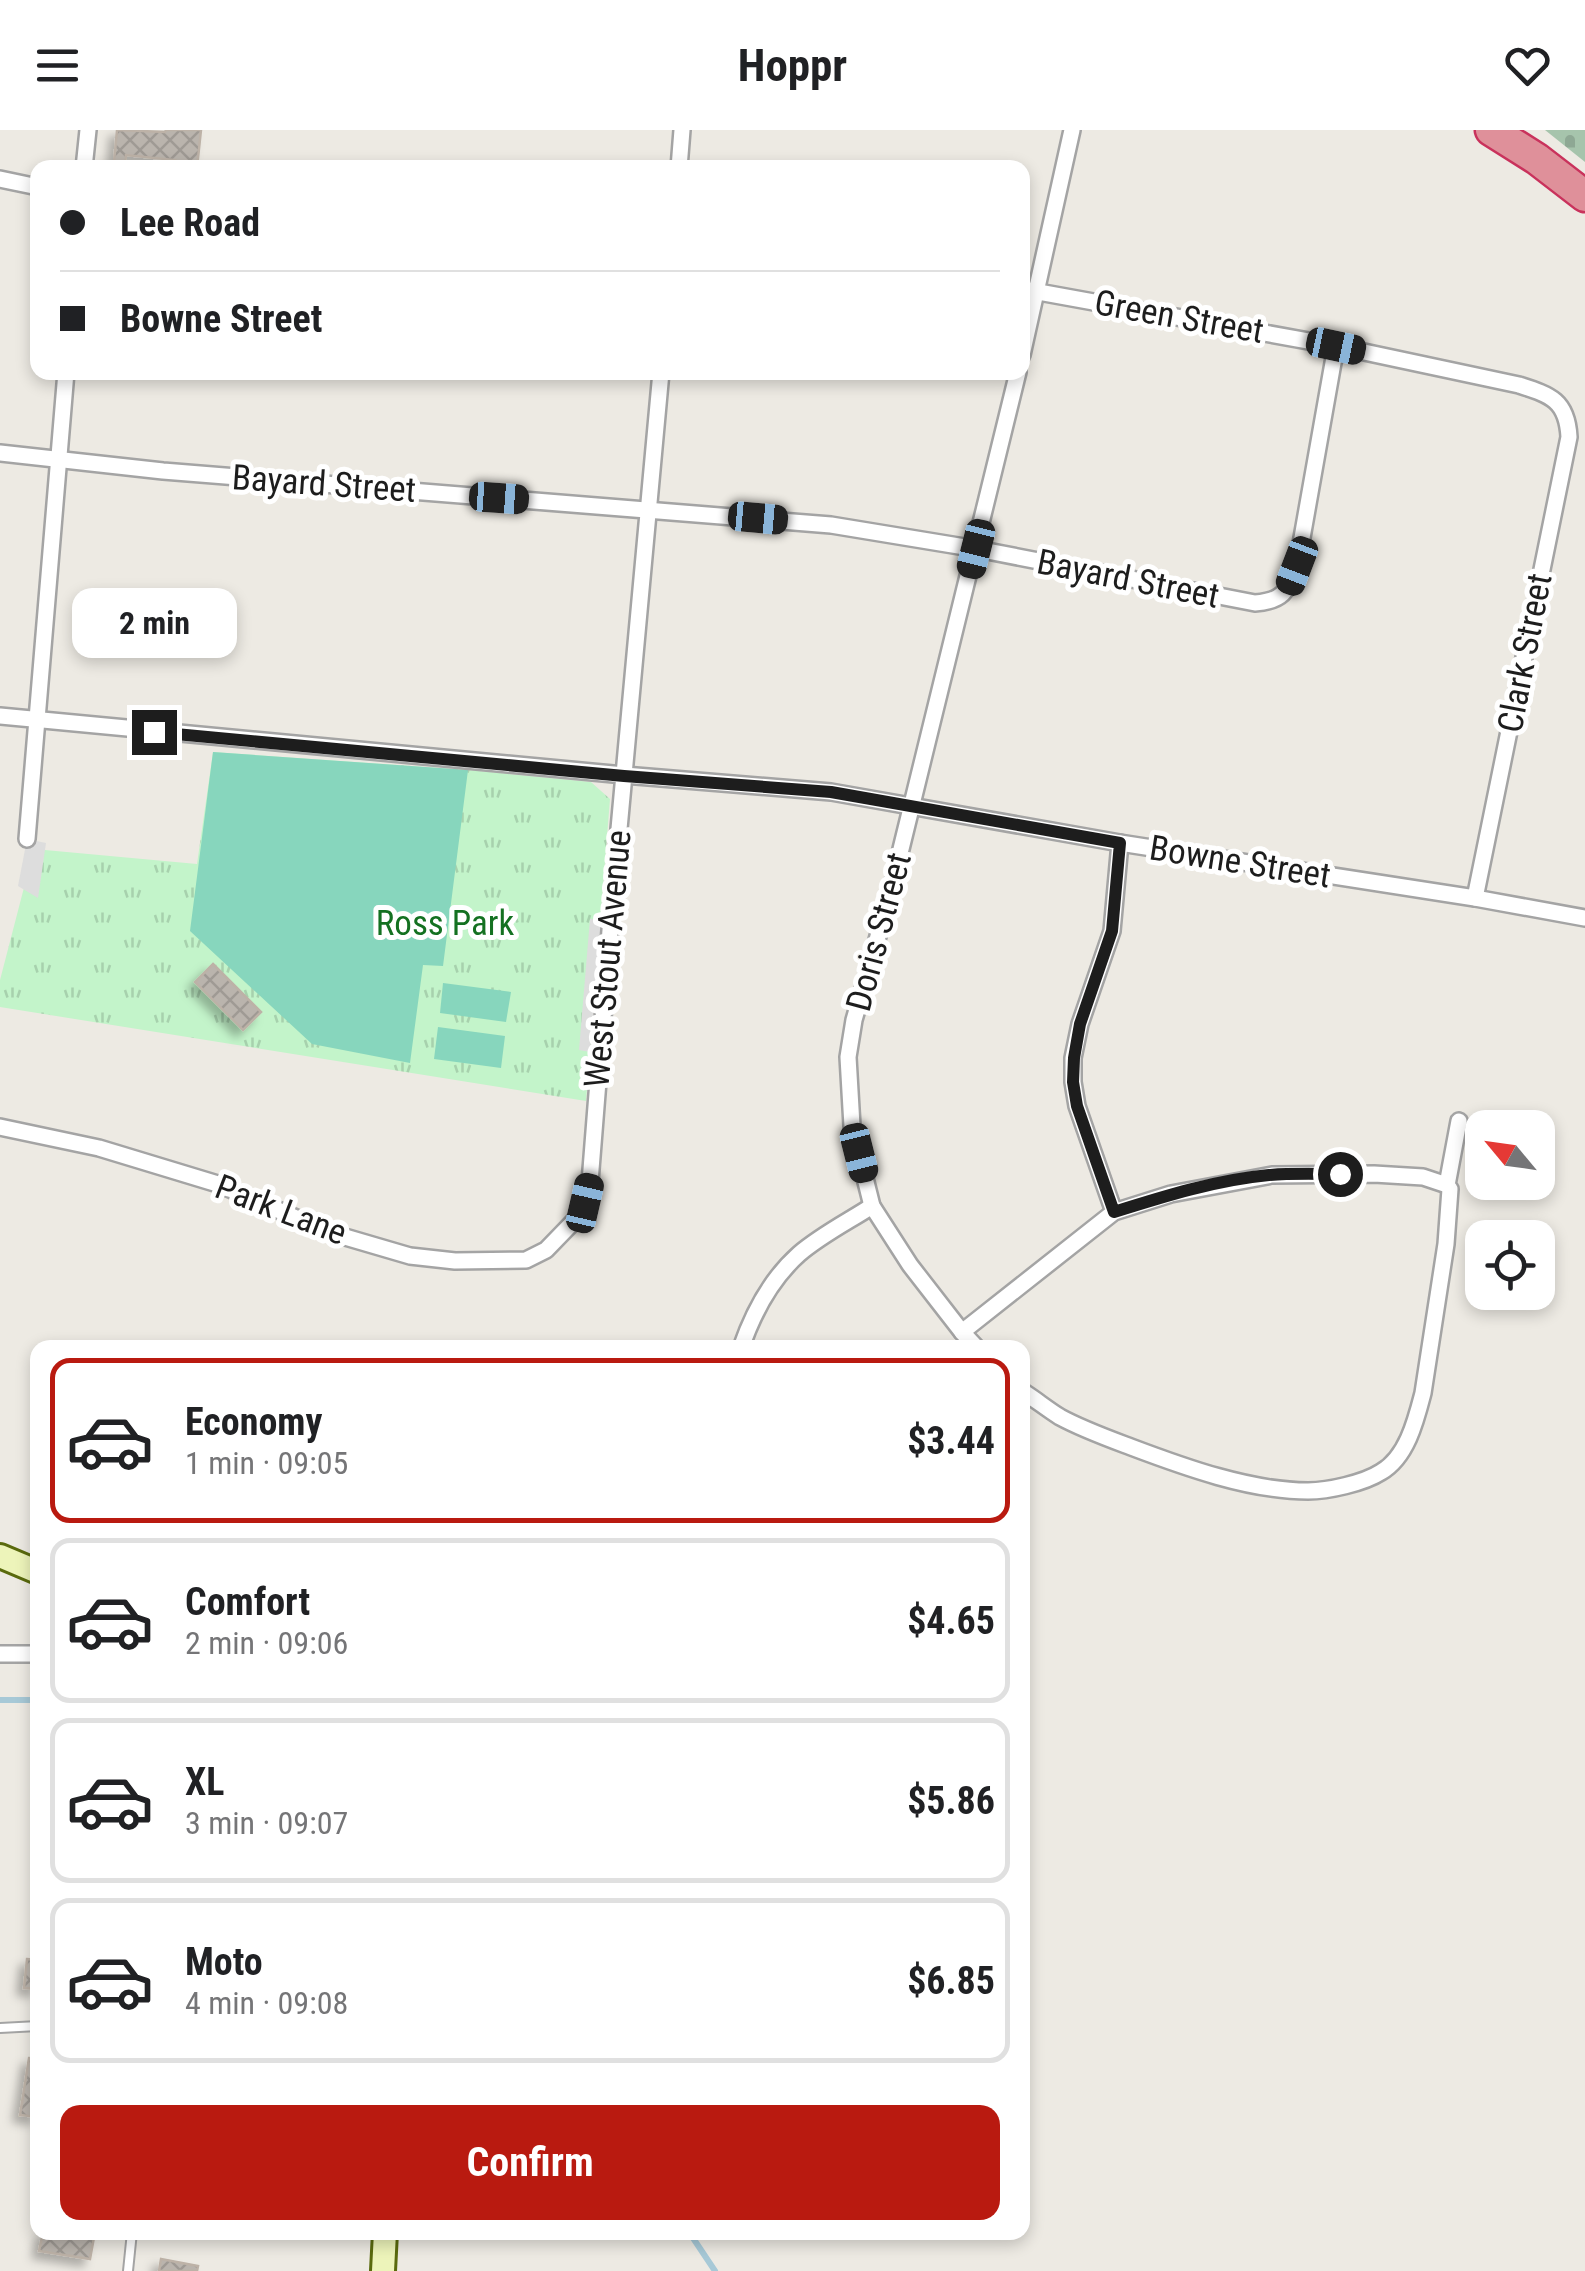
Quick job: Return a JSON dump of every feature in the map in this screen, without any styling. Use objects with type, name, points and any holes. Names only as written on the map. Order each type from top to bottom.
[{"type":"highway","points":[[1491,130],[1537,158],[1585,196]]},
{"type":"street","points":[[85,160],[88,130]]},
{"type":"street","points":[[680,160],[682,130]]},
{"type":"street","points":[[1030,290],[1072,130]]},
{"type":"street","points":[[0,179],[30,186]]},
{"type":"street","name":"Green Street","points":[[1030,290],[1519,384],[1554,399],[1564,409]]},
{"type":"street","name":"Bayard Street","points":[[0,453],[162,472],[831,525],[1255,603],[1268,602],[1281,597],[1297,566],[1336,346]]},
{"type":"street","points":[[27,839],[65,380]]},
{"type":"street","name":"West Stout Avenue","points":[[560,1238],[585,1203],[590,1182],[660,380]]},
{"type":"street","name":"Doris Street","points":[[970,1340],[910,1265],[872,1206],[852,1126],[848,1057],[854,1020],[912,807],[1016,380]]},
{"type":"street","name":"Clark Street","points":[[1475,898],[1569,437],[1564,409]]},
{"type":"street","name":"Bowne Street","points":[[0,716],[831,792],[1585,918]]},
{"type":"street","points":[[1114,1212],[1077,1106],[1073,1070],[1080,1024],[1112,931],[1120,843]]},
{"type":"street","points":[[1447,1186],[1459,1121]]},
{"type":"street","name":"Park Lane","points":[[0,1127],[99,1148],[221,1185],[328,1232],[410,1256],[456,1261],[526,1260],[560,1238]]},
{"type":"street","points":[[962,1332],[1114,1212],[1170,1194],[1272,1174],[1422,1178],[1450,1189],[1446,1244],[1423,1393],[1402,1451],[1384,1471],[1328,1490],[1308,1492],[1244,1482],[1170,1462],[1104,1437],[1062,1418],[1030,1396]]},
{"type":"street","points":[[744,1340],[761,1302],[790,1264],[872,1206]]},
{"type":"street","points":[[0,1556],[30,1569]]},
{"type":"street","points":[[0,1654],[30,1654]]},
{"type":"street","points":[[383,2271],[385,2240]]},
{"type":"lane","points":[[0,2028],[30,2026]]},
{"type":"lane","points":[[128,2271],[131,2240]]},
{"type":"green space","points":[[1545,130],[1585,130],[1585,162]]},
{"type":"green space","name":"Ross Park","points":[[213,752],[591,782],[610,799],[586,1101],[0,1007],[0,980],[34,849],[197,864]]},
{"type":"green space","points":[[213,752],[468,770],[443,966],[423,965],[410,1063],[312,1044],[190,931]]},
{"type":"green space","points":[[443,983],[511,992],[506,1022],[440,1013]]},
{"type":"green space","points":[[438,1027],[505,1036],[501,1068],[434,1059]]},
{"type":"shaded area","points":[[27,839],[46,843],[38,898],[18,886]]},
{"type":"shaded area","points":[[590,919],[601,920],[590,1052],[579,1050]]},
{"type":"building","points":[[117,130],[201,130],[198,160],[126,155],[125,160],[114,160]]},
{"type":"building","points":[[213,964],[261,1012],[243,1030],[195,982]]},
{"type":"building","points":[[27,1959],[30,1959],[30,1988],[24,1988]]},
{"type":"building","points":[[29,2058],[30,2058],[30,2116],[20,2115]]},
{"type":"building","points":[[41,2240],[94,2240],[90,2259],[39,2251]]},
{"type":"building","points":[[161,2259],[198,2266],[197,2271],[159,2271]]},
{"type":"waterway","points":[[0,1700],[30,1700]]},
{"type":"waterway","points":[[694,2240],[715,2271]]},
{"type":"route","points":[[154,732],[831,792],[1120,843],[1112,931],[1080,1024],[1073,1082],[1077,1106],[1114,1212],[1170,1194],[1241,1179],[1272,1174],[1340,1174]]}]
